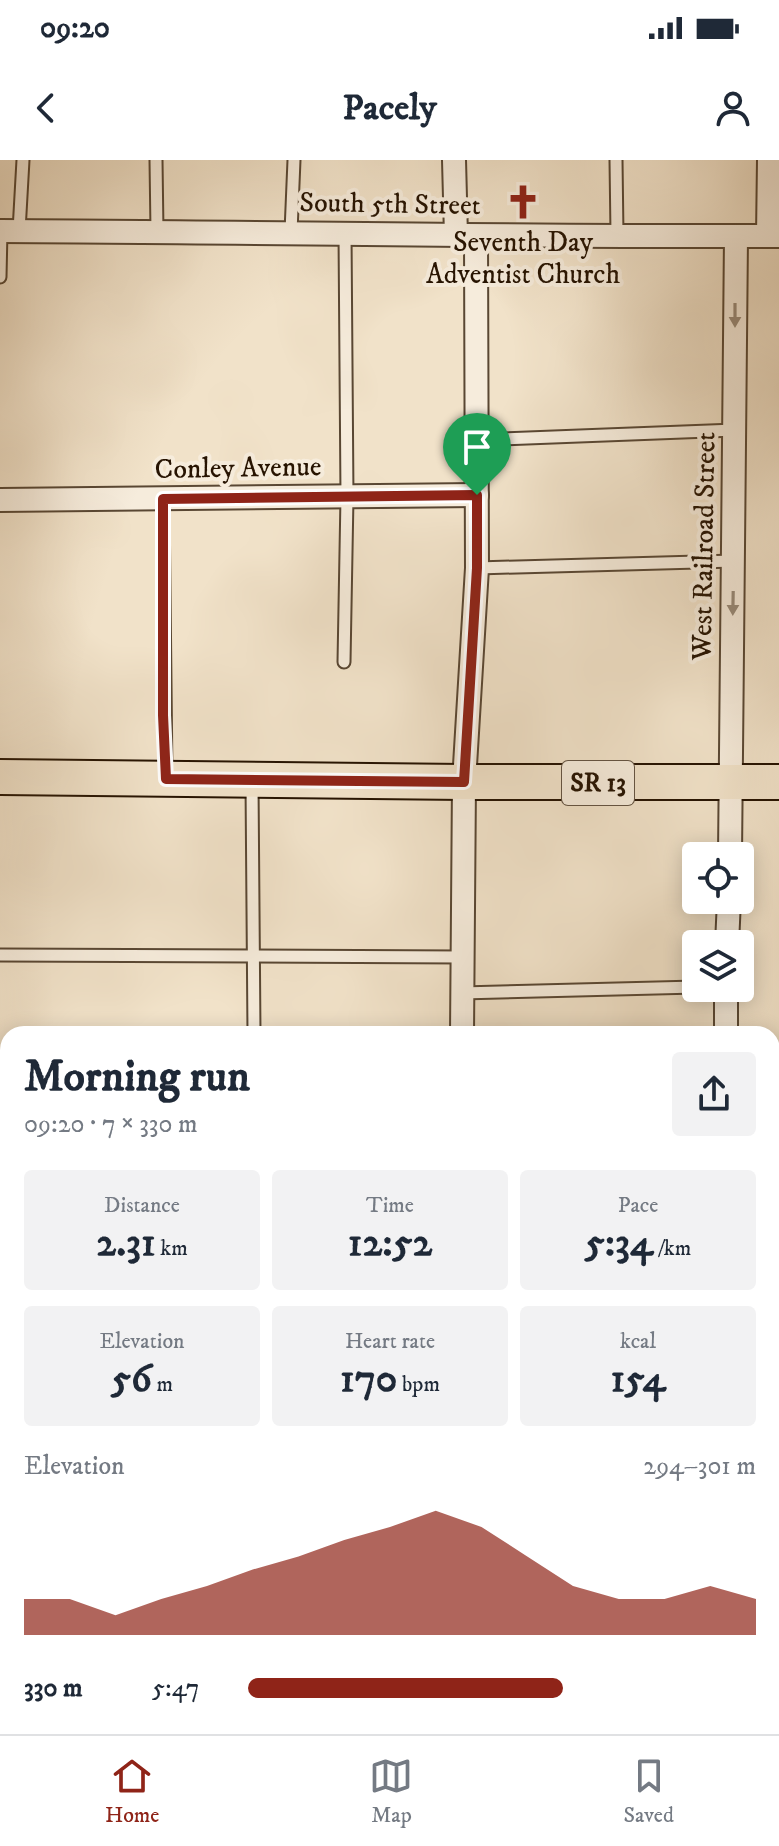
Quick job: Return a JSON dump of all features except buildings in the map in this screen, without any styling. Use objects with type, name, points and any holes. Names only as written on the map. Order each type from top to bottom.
[{"type":"main road","name":"SR 13","points":[[0,777],[779,782]]},
{"type":"street","points":[[454,160],[466,236],[477,440],[477,568],[464,782],[462,1026]]},
{"type":"street","points":[[769,160],[774,236]]},
{"type":"street","name":"South 5th Street","points":[[7,231],[774,236]]},
{"type":"street","name":"West Railroad Street","points":[[730,842],[736,237]]},
{"type":"street","name":"Conley Avenue","points":[[0,500],[477,495]]},
{"type":"street","points":[[726,1002],[726,1026]]},
{"type":"lane","points":[[0,277],[23,160]]},
{"type":"lane","points":[[156,160],[157,231]]},
{"type":"lane","points":[[291,232],[294,160]]},
{"type":"lane","points":[[616,160],[617,234]]},
{"type":"lane","points":[[344,662],[347,497],[345,233]]},
{"type":"lane","points":[[477,440],[735,430]]},
{"type":"lane","points":[[163,499],[166,779]]},
{"type":"lane","points":[[477,568],[734,561]]},
{"type":"lane","points":[[252,779],[254,1026]]},
{"type":"lane","points":[[0,955],[462,957]]},
{"type":"lane","points":[[461,993],[682,987]]},
{"type":"place","name":"Seventh Day Adventist Church","points":[[523,202]]},
{"type":"route","points":[[477,495],[477,568],[464,782],[166,779],[163,499],[477,495]]}]
